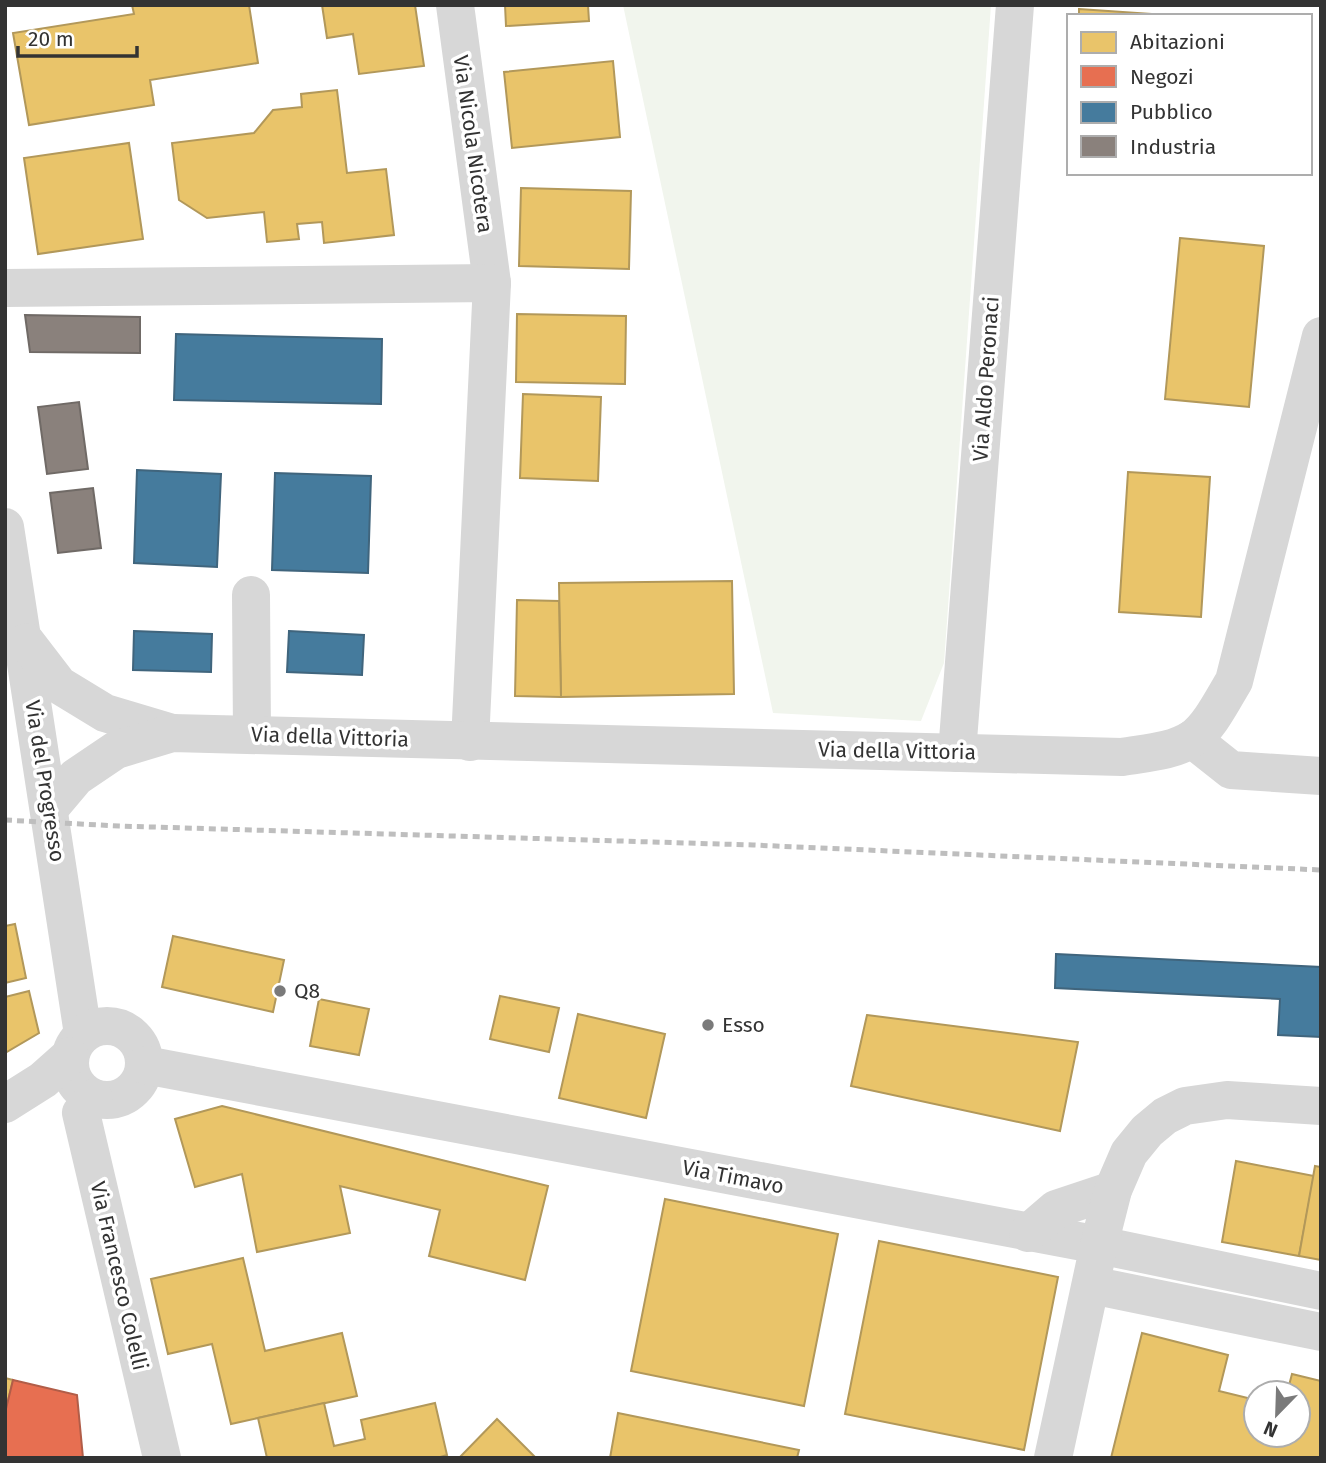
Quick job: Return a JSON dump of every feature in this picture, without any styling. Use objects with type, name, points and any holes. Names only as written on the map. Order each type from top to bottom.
[{"type":"street","name":"Via Nicola Nicotera","points":[[455,5],[492,284],[470,742]]},
{"type":"street","name":"Via Aldo Peronaci","points":[[957,753],[1015,5]]},
{"type":"street","points":[[5,288],[492,284]]},
{"type":"street","points":[[1321,336],[1234,681],[1209,721],[1192,739],[1231,770],[1321,776]]},
{"type":"street","name":"Via del Progresso","points":[[5,527],[49,809],[77,1045]]},
{"type":"street","points":[[251,595],[252,735]]},
{"type":"street","name":"Via della Vittoria","points":[[23,637],[59,685],[106,713],[172,733],[1122,757],[1169,749],[1192,739]]},
{"type":"street","name":"Via della Vittoria","points":[[49,809],[76,777],[116,750],[172,733]]},
{"type":"street","points":[[5,1104],[43,1080],[77,1045],[94,1028],[107,1026],[120,1028],[139,1042],[145,1065],[137,1087],[117,1100],[105,1101],[82,1092],[74,1082],[70,1070],[77,1045]]},
{"type":"street","name":"Via Timavo","points":[[145,1065],[1099,1245],[1321,1291]]},
{"type":"street","name":"Via Francesco Colelli","points":[[94,1098],[81,1113],[162,1458]]},
{"type":"street","points":[[1052,1458],[1099,1245],[1113,1190],[1129,1153],[1147,1131],[1165,1116],[1185,1106],[1227,1100],[1321,1105]]},
{"type":"street","points":[[1113,1190],[1056,1209],[1034,1234],[1060,1251],[1090,1290],[1321,1332]]},
{"type":"shaded area","points":[[623,5],[991,5],[944,663],[921,721],[773,713]]},
{"type":"building: Abitazioni","points":[[132,5],[249,5],[258,63],[150,80],[154,105],[29,125],[13,33],[134,14]]},
{"type":"building: Abitazioni","points":[[322,5],[415,5],[424,66],[359,74],[353,34],[327,38]]},
{"type":"building: Abitazioni","points":[[505,5],[588,5],[589,21],[506,26]]},
{"type":"building: Abitazioni","points":[[1079,9],[1152,14],[1079,14]]},
{"type":"building: Abitazioni","points":[[613,61],[620,137],[512,148],[504,72]]},
{"type":"building: Abitazioni","points":[[337,90],[347,173],[386,169],[394,235],[324,243],[322,222],[297,224],[299,239],[267,242],[264,212],[207,218],[179,200],[172,143],[254,133],[273,110],[302,107],[301,94]]},
{"type":"building: Abitazioni","points":[[129,143],[143,239],[38,254],[24,158]]},
{"type":"building: Abitazioni","points":[[521,188],[631,191],[629,269],[519,266]]},
{"type":"building: Abitazioni","points":[[1180,238],[1264,246],[1249,407],[1165,399]]},
{"type":"building: Abitazioni","points":[[517,314],[626,316],[625,384],[516,382]]},
{"type":"building: Abitazioni","points":[[523,394],[601,397],[598,481],[520,478]]},
{"type":"building: Abitazioni","points":[[1128,472],[1210,477],[1201,617],[1119,612]]},
{"type":"building: Abitazioni","points":[[732,581],[734,694],[561,697],[559,583]]},
{"type":"building: Abitazioni","points":[[517,600],[559,601],[561,697],[515,696]]},
{"type":"building: Abitazioni","points":[[15,924],[26,978],[5,983],[5,926]]},
{"type":"building: Abitazioni","points":[[173,936],[284,960],[273,1012],[162,987]]},
{"type":"building: Abitazioni","points":[[29,991],[39,1033],[5,1053],[5,997]]},
{"type":"building: Abitazioni","points":[[500,996],[559,1008],[549,1052],[490,1039]]},
{"type":"building: Abitazioni","points":[[319,999],[369,1009],[359,1055],[310,1046]]},
{"type":"building: Abitazioni","points":[[578,1014],[665,1034],[646,1118],[559,1098]]},
{"type":"building: Abitazioni","points":[[867,1015],[1078,1042],[1060,1131],[851,1086]]},
{"type":"building: Abitazioni","points":[[222,1106],[548,1186],[525,1280],[429,1256],[440,1210],[340,1186],[350,1233],[257,1252],[242,1174],[195,1187],[175,1119]]},
{"type":"building: Abitazioni","points":[[1236,1161],[1314,1176],[1299,1256],[1222,1242]]},
{"type":"building: Abitazioni","points":[[1315,1166],[1321,1167],[1321,1260],[1299,1256]]},
{"type":"building: Abitazioni","points":[[665,1199],[838,1234],[804,1406],[631,1371]]},
{"type":"building: Abitazioni","points":[[879,1241],[1058,1277],[1024,1450],[845,1414]]},
{"type":"building: Abitazioni","points":[[243,1258],[265,1351],[342,1333],[357,1396],[231,1424],[212,1344],[168,1354],[151,1279]]},
{"type":"building: Abitazioni","points":[[1142,1333],[1228,1355],[1219,1391],[1242,1397],[1242,1449],[1312,1449],[1312,1379],[1291,1379],[1292,1374],[1321,1381],[1321,1458],[1111,1458]]},
{"type":"building: Abitazioni","points":[[5,1378],[13,1380],[5,1413]]},
{"type":"building: Abitazioni","points":[[324,1403],[334,1446],[365,1439],[361,1420],[435,1403],[447,1455],[437,1458],[267,1458],[258,1418]]},
{"type":"building: Abitazioni","points":[[618,1413],[799,1450],[797,1458],[610,1458]]},
{"type":"building: Abitazioni","points":[[497,1419],[536,1458],[459,1458]]},
{"type":"building: Negozi","points":[[13,1380],[77,1395],[83,1458],[5,1458],[5,1413]]},
{"type":"building: Pubblico","points":[[176,334],[382,339],[381,404],[174,400]]},
{"type":"building: Pubblico","points":[[137,470],[221,474],[217,567],[134,563]]},
{"type":"building: Pubblico","points":[[275,473],[371,476],[368,573],[272,570]]},
{"type":"building: Pubblico","points":[[134,631],[212,634],[211,672],[133,670]]},
{"type":"building: Pubblico","points":[[289,631],[364,635],[362,675],[287,672]]},
{"type":"building: Pubblico","points":[[1056,954],[1321,967],[1321,1037],[1278,1035],[1280,999],[1055,988]]},
{"type":"building: Industria","points":[[25,315],[140,317],[140,353],[30,352]]},
{"type":"building: Industria","points":[[79,402],[88,469],[47,474],[38,407]]},
{"type":"building: Industria","points":[[93,488],[101,548],[58,553],[50,493]]},
{"type":"railway","points":[[5,820],[119,826],[753,845],[1321,870]]},
{"type":"place","name":"Q8","points":[[280,991]]},
{"type":"place","name":"Esso","points":[[708,1025]]}]
